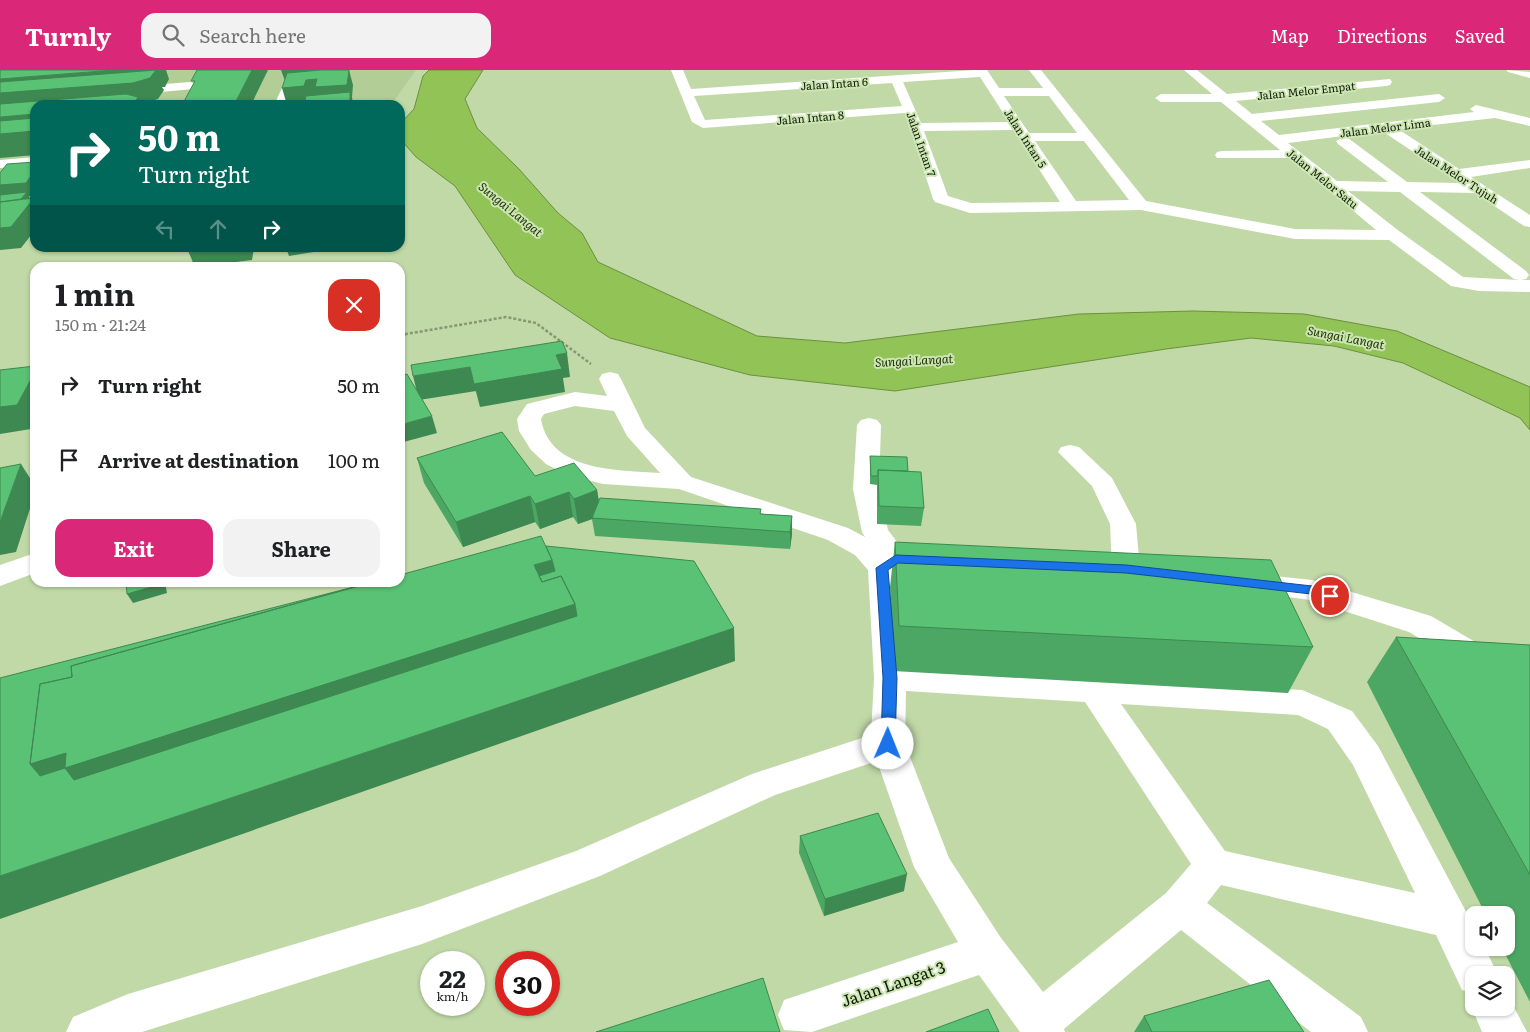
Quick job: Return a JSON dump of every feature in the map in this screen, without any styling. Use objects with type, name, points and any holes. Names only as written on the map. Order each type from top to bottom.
[{"type":"street","points":[[282,100],[286,91],[340,80],[343,70]]},
{"type":"street","points":[[677,70],[685,93]]},
{"type":"street","points":[[820,70],[834,83]]},
{"type":"street","points":[[1035,70],[1141,205]]},
{"type":"street","name":"Jalan Melor Satu","points":[[1190,70],[1393,235],[1458,282],[1479,285],[1525,280]]},
{"type":"street","points":[[1512,70],[1528,75]]},
{"type":"street","name":"Jalan Intan 6","points":[[685,93],[982,72]]},
{"type":"street","name":"Jalan Intan 5","points":[[982,72],[1071,206]]},
{"type":"street","points":[[1248,118],[1443,99],[1358,73]]},
{"type":"street","name":"Jalan Intan 7","points":[[896,79],[910,109],[941,199],[950,204],[970,208],[1071,206]]},
{"type":"street","points":[[114,92],[192,82],[183,99]]},
{"type":"street","name":"Jalan Melor Empat","points":[[1161,98],[1225,98],[1395,84]]},
{"type":"street","points":[[997,92],[1052,92]]},
{"type":"street","name":"Jalan Intan 8","points":[[685,93],[699,122],[710,124],[910,109]]},
{"type":"street","points":[[1466,106],[1530,122]]},
{"type":"street","name":"Jalan Melor Lima","points":[[1276,140],[1494,114]]},
{"type":"street","points":[[916,127],[1022,131],[1087,137]]},
{"type":"street","name":"Jalan Melor Tujuh","points":[[1385,127],[1530,222]]},
{"type":"street","points":[[1343,141],[1525,280]]},
{"type":"street","points":[[1222,155],[1293,154]]},
{"type":"street","points":[[1,166],[30,162]]},
{"type":"street","points":[[1457,174],[1530,164]]},
{"type":"street","points":[[1,166],[30,169]]},
{"type":"street","points":[[1333,186],[1478,188]]},
{"type":"street","points":[[1071,206],[1141,205],[1295,234],[1393,235]]},
{"type":"street","points":[[610,379],[635,431],[682,482]]},
{"type":"street","points":[[622,405],[575,399],[552,403],[535,409],[529,418],[531,431],[539,445],[555,459],[574,470],[603,476],[682,482],[787,519],[838,534],[889,563],[925,560]]},
{"type":"street","points":[[869,425],[866,489],[875,532],[889,563],[890,678],[888,744],[933,867],[987,952],[1041,1027],[1180,906],[1213,866]]},
{"type":"street","points":[[1070,452],[1103,483],[1124,524],[1126,569]]},
{"type":"street","points":[[0,576],[30,564]]},
{"type":"street","points":[[1098,568],[1156,572]]},
{"type":"street","points":[[1224,580],[1312,590],[1420,624],[1522,684],[1530,692]]},
{"type":"street","points":[[890,678],[1095,692],[1302,703],[1340,720],[1366,756],[1472,966]]},
{"type":"street","points":[[1095,692],[1213,866],[1449,919]]},
{"type":"street","points":[[88,1032],[128,1015],[422,925],[587,864],[764,784],[888,744]]},
{"type":"street","points":[[1180,906],[1346,1032]]},
{"type":"street","name":"Jalan Langat 3","points":[[799,1015],[987,952]]},
{"type":"street","points":[[1497,1016],[1505,1032]]},
{"type":"path","points":[[405,333],[506,317],[536,322],[610,379]]},
{"type":"shaded area","points":[[0,70],[416,70],[395,100],[30,100],[30,217],[0,220]]},
{"type":"water","name":"Sungai Langat","points":[[429,70],[483,70],[465,99],[477,128],[519,169],[558,213],[582,233],[598,262],[757,336],[845,343],[1079,314],[1193,311],[1304,314],[1397,331],[1530,387],[1530,430],[1520,418],[1403,363],[1334,346],[1251,338],[1166,349],[895,391],[750,375],[610,338],[515,275],[455,186],[416,157],[405,144],[405,119],[414,109],[423,76]]},
{"type":"building","points":[[0,70],[115,70],[0,79]]},
{"type":"building","points":[[156,70],[150,78],[133,83],[0,93],[0,82]]},
{"type":"building","points":[[197,70],[252,70],[237,100],[185,100],[195,81],[191,81]]},
{"type":"building","points":[[349,70],[347,85],[315,87],[317,79],[306,80],[304,86],[282,88],[287,73]]},
{"type":"building","points":[[350,92],[350,100],[305,100],[306,96]]},
{"type":"building","points":[[126,94],[138,97],[136,100],[50,100]]},
{"type":"building","points":[[30,102],[30,114],[0,117],[0,104]]},
{"type":"building","points":[[30,118],[30,131],[0,134],[0,121]]},
{"type":"building","points":[[30,162],[30,177],[26,183],[0,185],[0,173],[7,164]]},
{"type":"building","points":[[27,192],[21,199],[0,202],[0,195]]},
{"type":"building","points":[[30,198],[30,203],[11,227],[0,228],[0,202]]},
{"type":"building","points":[[562,341],[567,353],[556,355],[562,369],[474,384],[470,367],[413,376],[411,365]]},
{"type":"building","points":[[30,367],[30,381],[17,405],[0,407],[0,370]]},
{"type":"building","points":[[407,374],[432,416],[405,424],[405,375]]},
{"type":"building","points":[[502,432],[535,476],[574,463],[597,490],[574,499],[569,492],[535,504],[530,496],[456,522],[417,458]]},
{"type":"building","points":[[870,456],[907,457],[908,471],[878,470],[878,476],[871,476]]},
{"type":"building","points":[[21,464],[0,522],[0,468]]},
{"type":"building","points":[[878,470],[921,472],[924,508],[879,506]]},
{"type":"building","points":[[600,498],[761,509],[760,514],[792,516],[790,532],[592,518]]},
{"type":"building","points":[[541,536],[552,560],[534,565],[542,582],[561,576],[575,604],[65,768],[66,753],[30,764],[40,684],[72,677],[71,666],[355,587],[405,587],[405,574]]},
{"type":"building","points":[[895,542],[1271,560],[1313,647],[899,626]]},
{"type":"building","points":[[546,546],[694,561],[734,628],[0,876],[0,678],[355,587],[71,666],[72,677],[40,684],[30,764],[40,776],[65,768],[74,780],[577,616],[575,604],[561,576],[542,582],[539,576],[555,571]]},
{"type":"building","points":[[126,587],[152,587],[127,594]]},
{"type":"building","points":[[1396,637],[1530,645],[1530,875]]},
{"type":"building","points":[[878,813],[907,874],[825,899],[800,836]]},
{"type":"building","points":[[763,978],[780,1032],[596,1032]]},
{"type":"building","points":[[1269,980],[1304,1032],[1152,1032],[1144,1016]]},
{"type":"building","points":[[988,1009],[999,1032],[926,1032]]},
{"type":"route","points":[[888,744],[890,678],[882,568],[896,559],[1126,569],[1312,590],[1330,596]]}]
